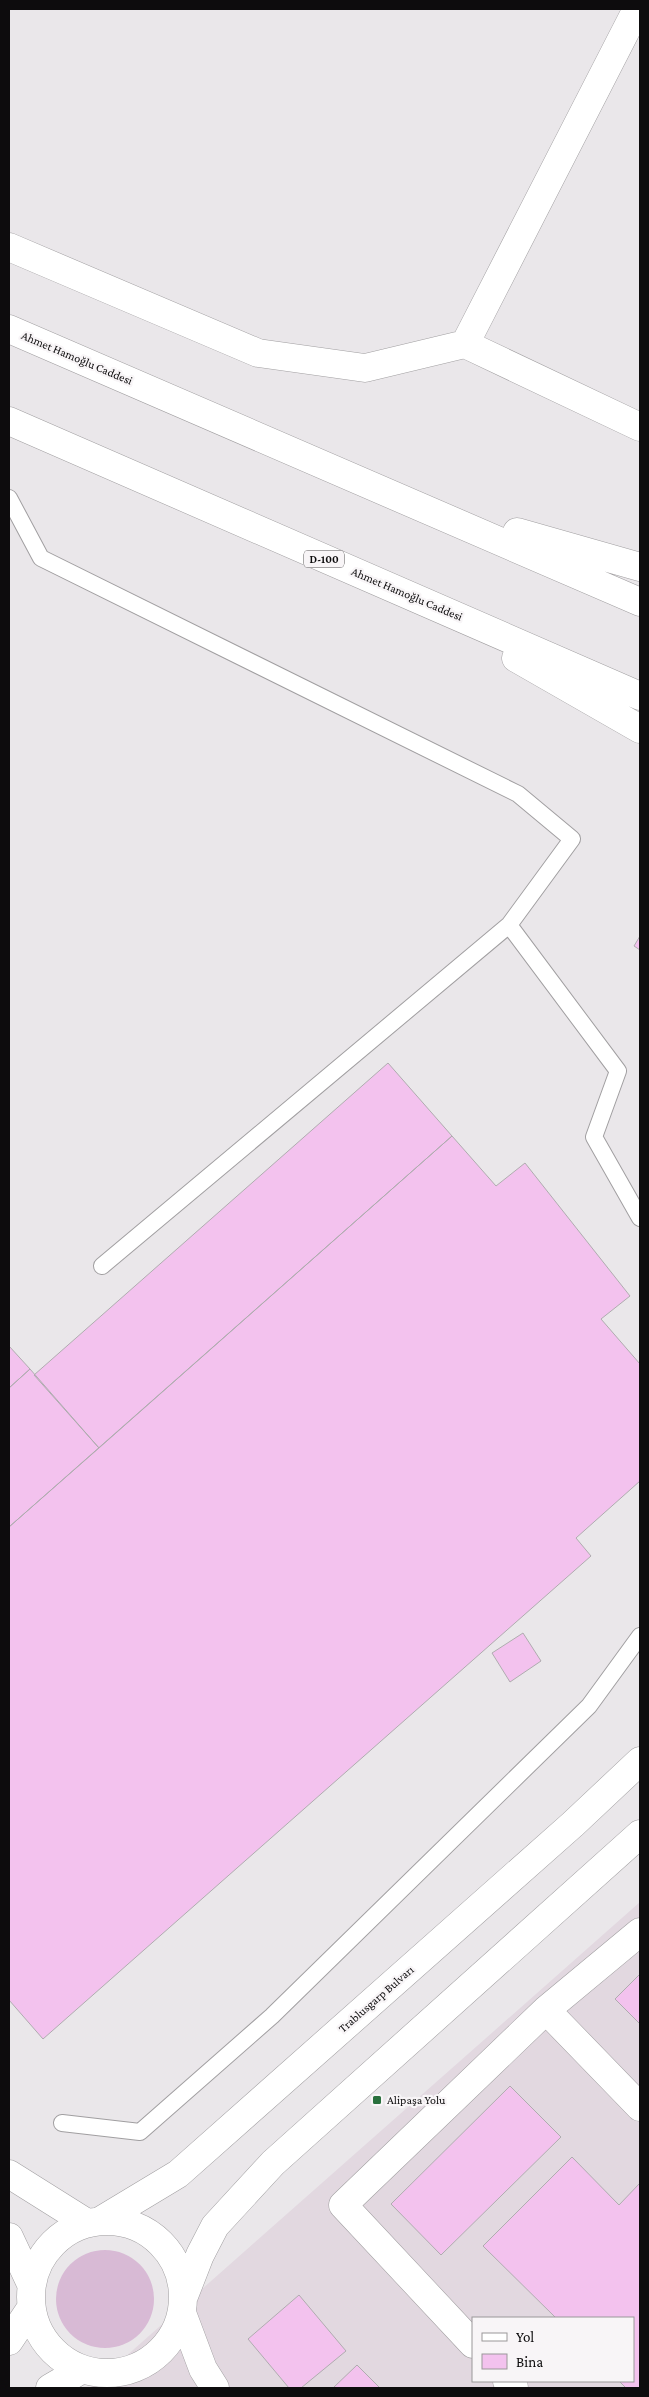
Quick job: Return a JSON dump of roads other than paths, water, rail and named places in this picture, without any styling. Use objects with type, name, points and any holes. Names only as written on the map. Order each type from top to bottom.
[{"type":"main road","points":[[465,344],[637,9]]},
{"type":"main road","points":[[9,247],[258,353],[365,368],[465,344],[640,426]]},
{"type":"main road","name":"Ahmet Hamoğlu Caddesi","points":[[9,328],[426,507],[640,602]]},
{"type":"main road","name":"Ahmet Hamoğlu Caddesi","points":[[9,421],[640,696]]},
{"type":"main road","points":[[426,507],[640,567]]},
{"type":"main road","points":[[398,590],[640,729]]},
{"type":"main road","name":"Trablusgarp Bulvarı","points":[[93,2222],[178,2174],[566,1831],[640,1761]]},
{"type":"main road","points":[[50,2388],[117,2374],[140,2367],[159,2353],[174,2335],[200,2255],[215,2226],[273,2163],[640,1834]]},
{"type":"main road","points":[[472,2343],[343,2205],[546,2010],[640,1932]]},
{"type":"main road","points":[[546,2010],[640,2107]]},
{"type":"main road","points":[[9,2174],[93,2222]]},
{"type":"main road","points":[[9,2341],[31,2296],[38,2263],[50,2245],[67,2232],[93,2222],[121,2222],[141,2229],[158,2240],[172,2256],[180,2276],[183,2304],[203,2369],[215,2388]]},
{"type":"main road","points":[[9,2237],[31,2296],[36,2328],[47,2345],[62,2360],[96,2377]]},
{"type":"lane","points":[[9,498],[40,558],[518,794],[572,839],[509,925],[102,1266]]},
{"type":"lane","points":[[509,925],[618,1071],[594,1137],[640,1218]]},
{"type":"lane","points":[[62,2123],[140,2132],[272,2016],[589,1706],[640,1636]]},
{"type":"place","name":"Alipaşa Yolu","points":[[377,2100]]}]
